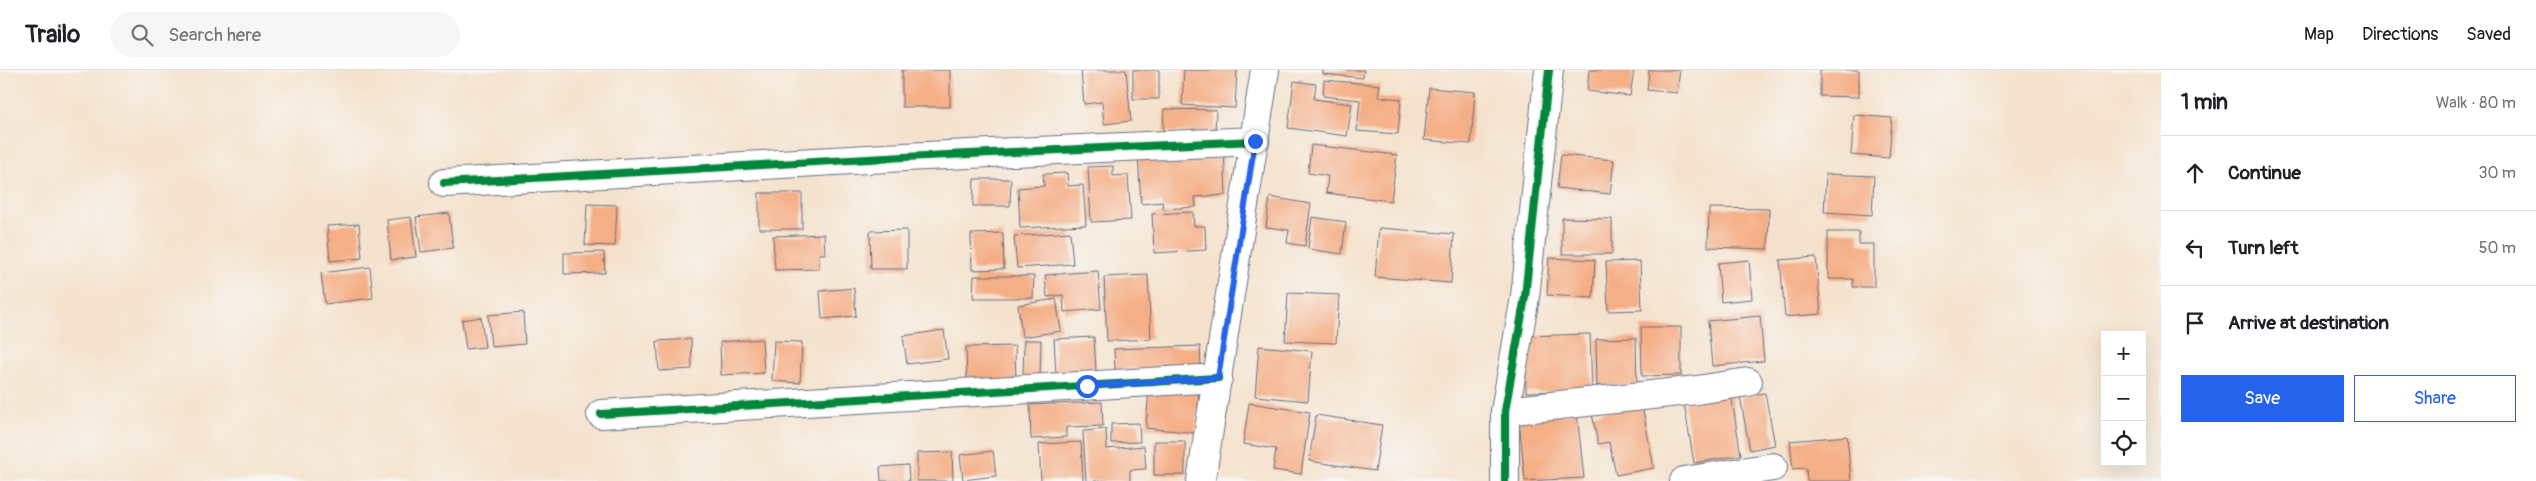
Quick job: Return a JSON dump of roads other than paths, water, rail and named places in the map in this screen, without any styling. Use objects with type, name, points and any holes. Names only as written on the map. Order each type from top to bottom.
[{"type":"street","points":[[1201,481],[1265,70]]},
{"type":"street","points":[[1505,481],[1505,411],[1525,297],[1549,70]]},
{"type":"street","points":[[444,183],[894,157],[1255,141]]},
{"type":"street","points":[[601,414],[1218,378]]},
{"type":"street","points":[[1505,411],[1697,390],[1748,382]]},
{"type":"street","points":[[1684,481],[1773,467]]}]
